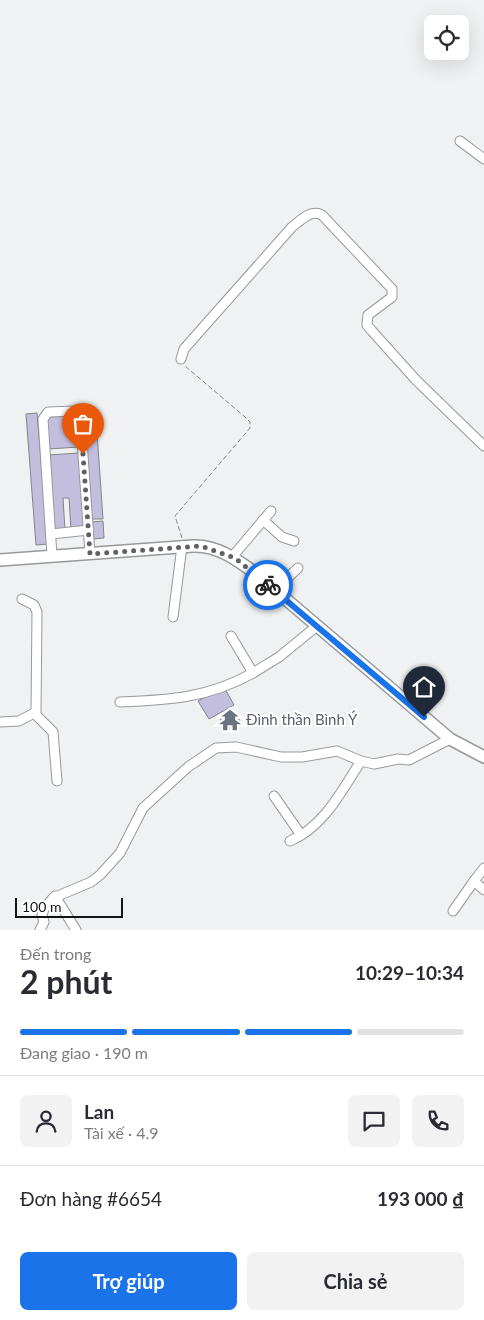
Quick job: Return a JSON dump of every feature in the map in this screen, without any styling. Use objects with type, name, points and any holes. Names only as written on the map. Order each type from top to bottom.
[{"type":"main road","points":[[0,560],[184,546],[201,546],[232,557],[275,590],[450,739],[484,758]]},
{"type":"street","points":[[460,141],[484,159]]},
{"type":"street","points":[[181,358],[184,349],[272,248],[292,227],[311,213],[317,212],[322,214],[392,289],[392,296],[368,316],[367,325],[416,380],[484,446]]},
{"type":"street","points":[[52,556],[42,418],[48,412],[75,411],[80,413],[90,554]]},
{"type":"street","points":[[232,557],[271,511]]},
{"type":"street","points":[[263,520],[282,537],[294,541]]},
{"type":"street","points":[[51,534],[89,530]]},
{"type":"street","points":[[173,618],[184,546]]},
{"type":"street","points":[[275,590],[298,568]]},
{"type":"street","points":[[0,722],[19,720],[34,714],[37,705],[37,612],[34,605],[22,599]]},
{"type":"street","points":[[120,702],[188,698],[221,687],[253,673],[279,657],[317,626]]},
{"type":"street","points":[[231,636],[253,673]]},
{"type":"street","points":[[34,714],[53,732],[57,781]]},
{"type":"street","points":[[40,930],[44,922],[44,909],[56,896],[91,882],[100,875],[120,853],[143,808],[188,766],[216,748],[236,746],[281,757],[337,751],[374,764],[398,759],[409,760],[450,739]]},
{"type":"street","points":[[290,841],[302,835],[333,804],[361,761]]},
{"type":"street","points":[[274,796],[302,835]]},
{"type":"street","points":[[453,911],[484,868]]},
{"type":"street","points":[[474,881],[484,890]]},
{"type":"street","points":[[56,896],[76,930]]},
{"type":"path","points":[[181,358],[184,365],[250,422],[247,434],[175,516],[184,546]]},
{"type":"building","points":[[37,413],[48,544],[36,545],[26,414]]},
{"type":"building","points":[[77,416],[79,447],[48,449],[46,417]]},
{"type":"building","points":[[96,418],[103,519],[91,519],[84,419]]},
{"type":"building","points":[[79,453],[85,529],[71,530],[69,498],[63,498],[65,530],[54,531],[48,455]]},
{"type":"building","points":[[103,521],[104,538],[93,539],[91,522]]},
{"type":"building","points":[[224,687],[234,705],[209,719],[198,701]]},
{"type":"building","name":"Đình thần Bình Ý","points":[[234,711],[240,721],[227,730],[220,719]]},
{"type":"way so far","points":[[83,454],[90,554],[182,546],[213,548],[235,558],[268,585]]},
{"type":"place","name":"Đình thần Bình Ý","points":[[230,720]]},
{"type":"route","points":[[268,585],[424,717]]}]
